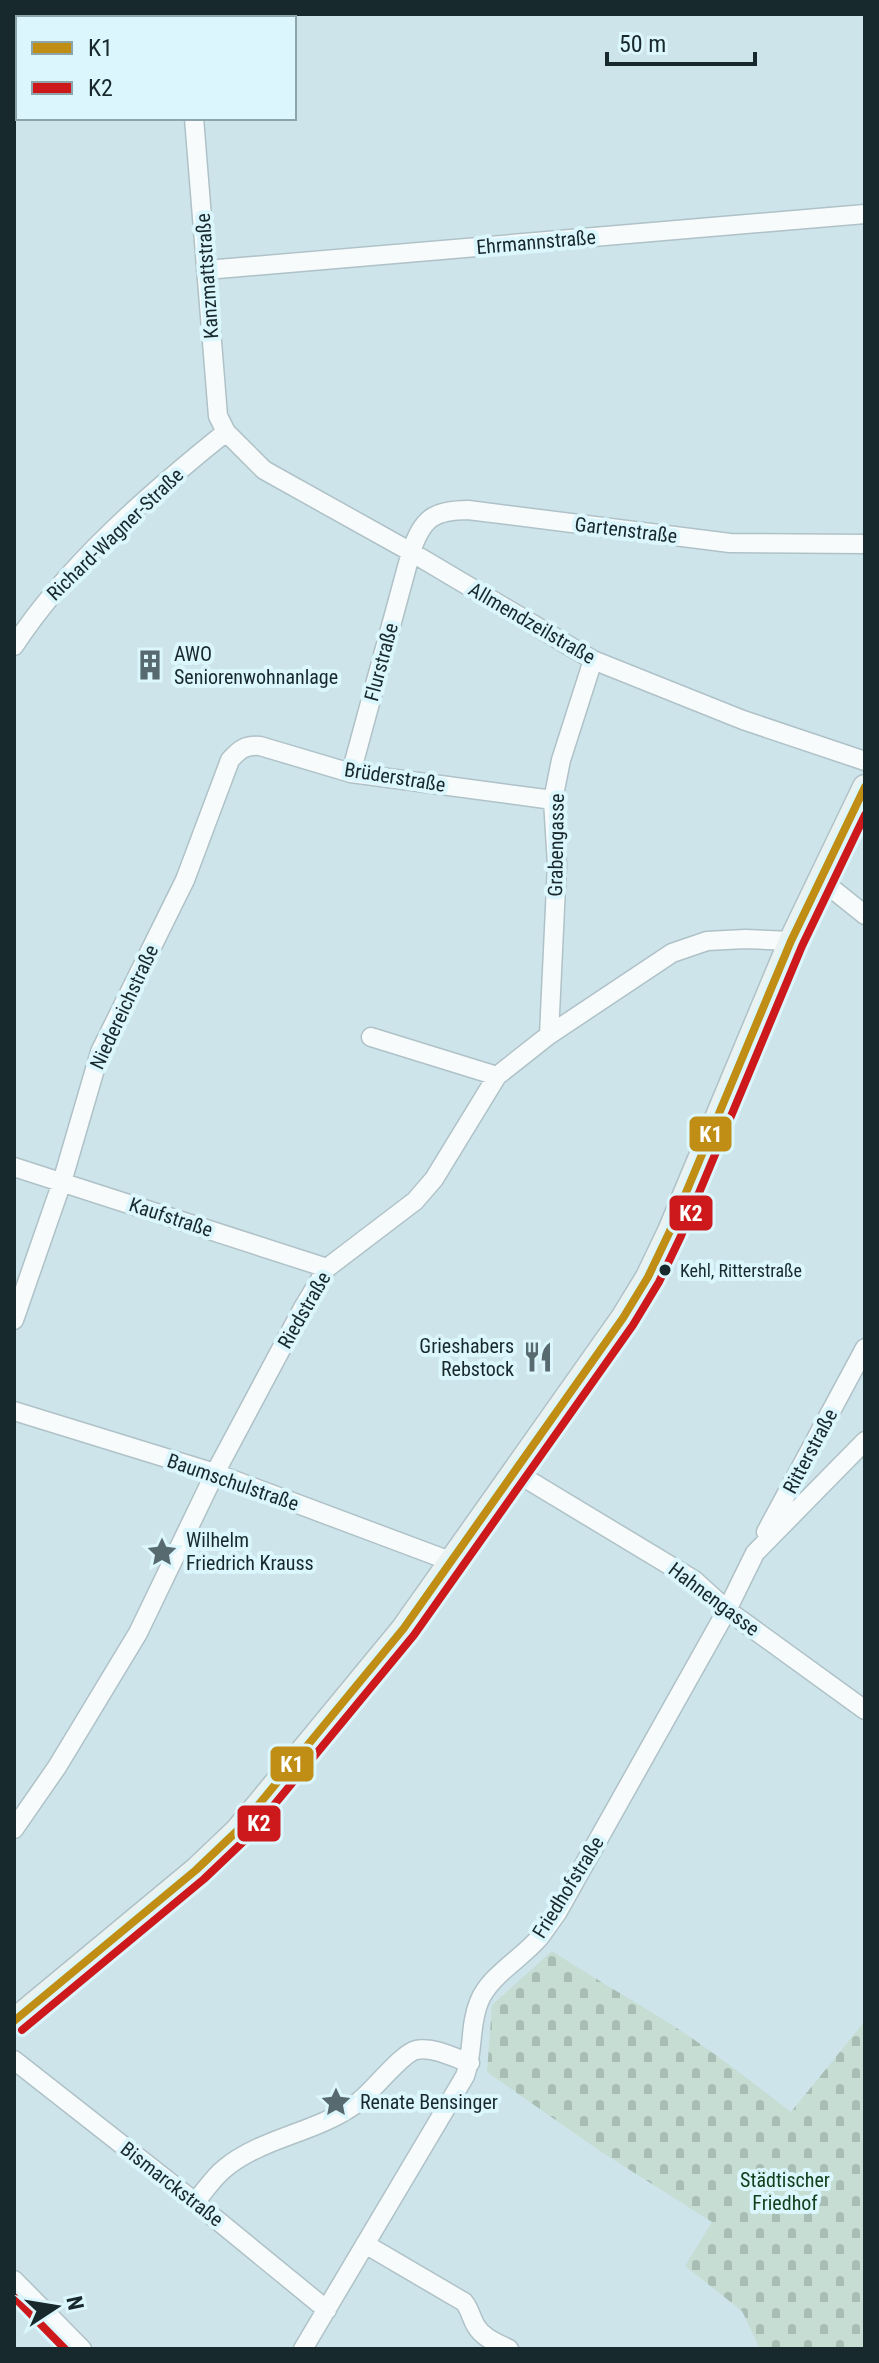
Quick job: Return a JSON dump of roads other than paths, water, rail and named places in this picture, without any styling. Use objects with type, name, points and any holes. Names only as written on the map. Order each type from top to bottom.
[{"type":"street","points":[[141,16],[170,14]]},
{"type":"street","name":"Kanzmattstraße","points":[[194,120],[218,416],[226,432]]},
{"type":"street","name":"Ehrmannstraße","points":[[206,270],[865,214]]},
{"type":"street","name":"Allmendzeilstraße","points":[[226,432],[264,470],[411,552],[593,660],[743,720],[865,761]]},
{"type":"street","name":"Richard-Wagner-Straße","points":[[14,646],[60,583],[153,494],[226,432]]},
{"type":"street","name":"Gartenstraße","points":[[411,552],[425,522],[448,510],[730,543],[865,544]]},
{"type":"street","name":"Flurstraße","points":[[351,773],[411,552]]},
{"type":"street","name":"Grabengasse","points":[[549,1035],[557,865],[553,800],[561,760],[593,660]]},
{"type":"street","name":"Brüderstraße","points":[[240,749],[249,745],[260,746],[351,773],[553,800]]},
{"type":"street","name":"Niedereichstraße","points":[[14,1320],[62,1182],[100,1052],[185,880],[230,760],[240,749]]},
{"type":"street","points":[[14,2021],[196,1870],[237,1831],[404,1628],[623,1318],[648,1277],[676,1217],[791,941],[820,879],[859,814],[865,787]]},
{"type":"street","points":[[820,879],[865,915]]},
{"type":"street","name":"Riedstraße","points":[[14,1829],[57,1767],[138,1633],[215,1473],[327,1268],[415,1201],[434,1179],[497,1076],[549,1035],[672,953],[707,941],[791,941]]},
{"type":"street","points":[[371,1037],[497,1076]]},
{"type":"street","name":"Kaufstraße","points":[[14,1167],[327,1268]]},
{"type":"street","name":"Ritterstraße","points":[[755,1553],[865,1348]]},
{"type":"street","name":"Baumschulstraße","points":[[14,1411],[215,1473],[450,1561]]},
{"type":"street","name":"Friedhofstraße","points":[[303,2349],[465,2076],[470,2063],[473,2020],[479,2000],[487,1988],[538,1938],[557,1913],[727,1610],[755,1553],[865,1441]]},
{"type":"street","name":"Hahnengasse","points":[[515,1472],[694,1580],[727,1610],[865,1710]]},
{"type":"street","points":[[195,2202],[223,2170],[243,2156],[310,2130],[350,2109],[408,2053],[428,2050],[470,2063]]},
{"type":"street","name":"Bismarckstraße","points":[[14,2060],[327,2310]]},
{"type":"street","points":[[365,2244],[464,2302],[477,2329],[509,2349]]},
{"type":"street","points":[[14,2280],[82,2349]]},
{"type":"place","name":"AWO Seniorenwohnanlage","points":[[150,665]]},
{"type":"place","name":"Kehl, Ritterstraße","points":[[665,1270]]},
{"type":"place","name":"Grieshabers Rebstock","points":[[538,1357]]},
{"type":"place","name":"Wilhelm Friedrich Krauss","points":[[162,1552]]},
{"type":"place","name":"Renate Bensinger","points":[[336,2102]]},
{"type":"park label","name":"Städtischer Friedhof","points":[[785,2192]]}]
